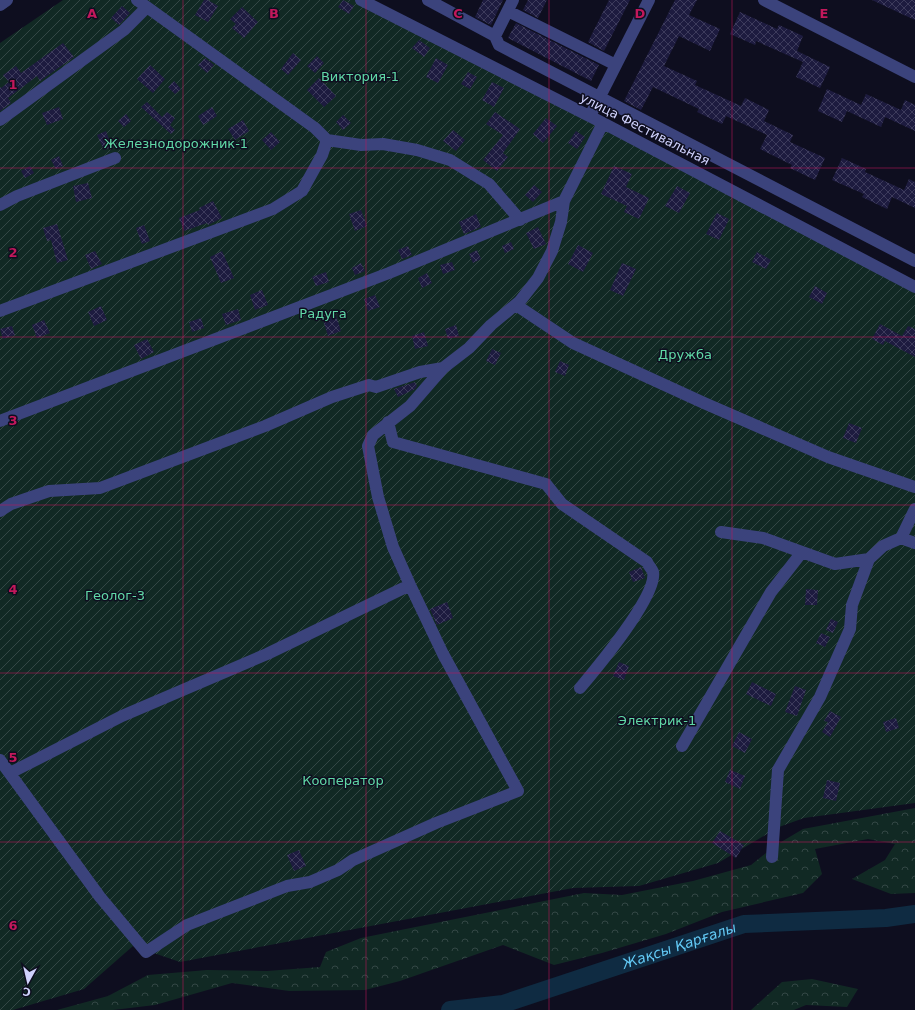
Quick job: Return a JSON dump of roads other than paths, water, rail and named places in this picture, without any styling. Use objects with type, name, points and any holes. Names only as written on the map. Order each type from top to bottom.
[{"type":"street","points":[[0,5],[7,0]]},
{"type":"street","name":"улица Фестивальная","points":[[361,0],[590,116],[915,287]]},
{"type":"street","points":[[428,0],[495,36],[499,46],[915,261]]},
{"type":"street","points":[[590,116],[649,0]]},
{"type":"street","points":[[764,0],[915,77]]},
{"type":"street","points":[[0,120],[124,30],[142,4],[247,78],[315,128],[327,140],[361,145],[383,144],[416,150],[450,160],[489,184],[520,220]]},
{"type":"street","points":[[495,36],[510,5],[616,65]]},
{"type":"street","points":[[0,760],[100,897],[146,952],[187,925],[287,886],[310,882],[338,870],[353,860],[436,822],[518,791],[443,654],[410,585],[394,547],[378,497],[368,446],[373,435],[410,406],[443,368],[469,348],[492,325],[516,305],[538,278],[552,251],[561,222],[564,201],[603,123]]},
{"type":"street","points":[[0,311],[273,209],[302,191],[322,155],[327,140]]},
{"type":"street","points":[[0,205],[17,196],[115,158]]},
{"type":"street","points":[[0,420],[382,276],[564,201]]},
{"type":"street","points":[[516,305],[573,343],[697,400],[828,457],[915,487]]},
{"type":"street","points":[[0,511],[11,504],[49,491],[100,488],[265,426],[332,397],[369,384],[376,387],[420,372],[443,368]]},
{"type":"street","points":[[388,422],[393,442],[546,484],[562,504],[647,562],[653,572],[651,588],[616,646],[580,688]]},
{"type":"street","points":[[772,857],[778,770],[820,697],[850,629],[852,605],[869,559],[883,546],[901,538],[915,509]]},
{"type":"street","points":[[721,532],[763,538],[835,564],[869,559]]},
{"type":"street","points":[[901,538],[915,544]]},
{"type":"street","points":[[682,746],[771,592],[802,552]]},
{"type":"street","points":[[10,773],[122,716],[267,654],[410,585]]},
{"type":"waterway","name":"Жақсы Қарғалы","points":[[450,1010],[503,1004],[744,924],[886,918],[915,914]]},
{"type":"park label","name":"Виктория-1","points":[[360,76]]},
{"type":"park label","name":"Железнодорожник-1","points":[[176,143]]},
{"type":"park label","name":"Радуга","points":[[323,313]]},
{"type":"park label","name":"Дружба","points":[[685,354]]},
{"type":"park label","name":"Геолог-3","points":[[115,595]]},
{"type":"park label","name":"Электрик-1","points":[[657,720]]},
{"type":"park label","name":"Кооператор","points":[[343,780]]}]
